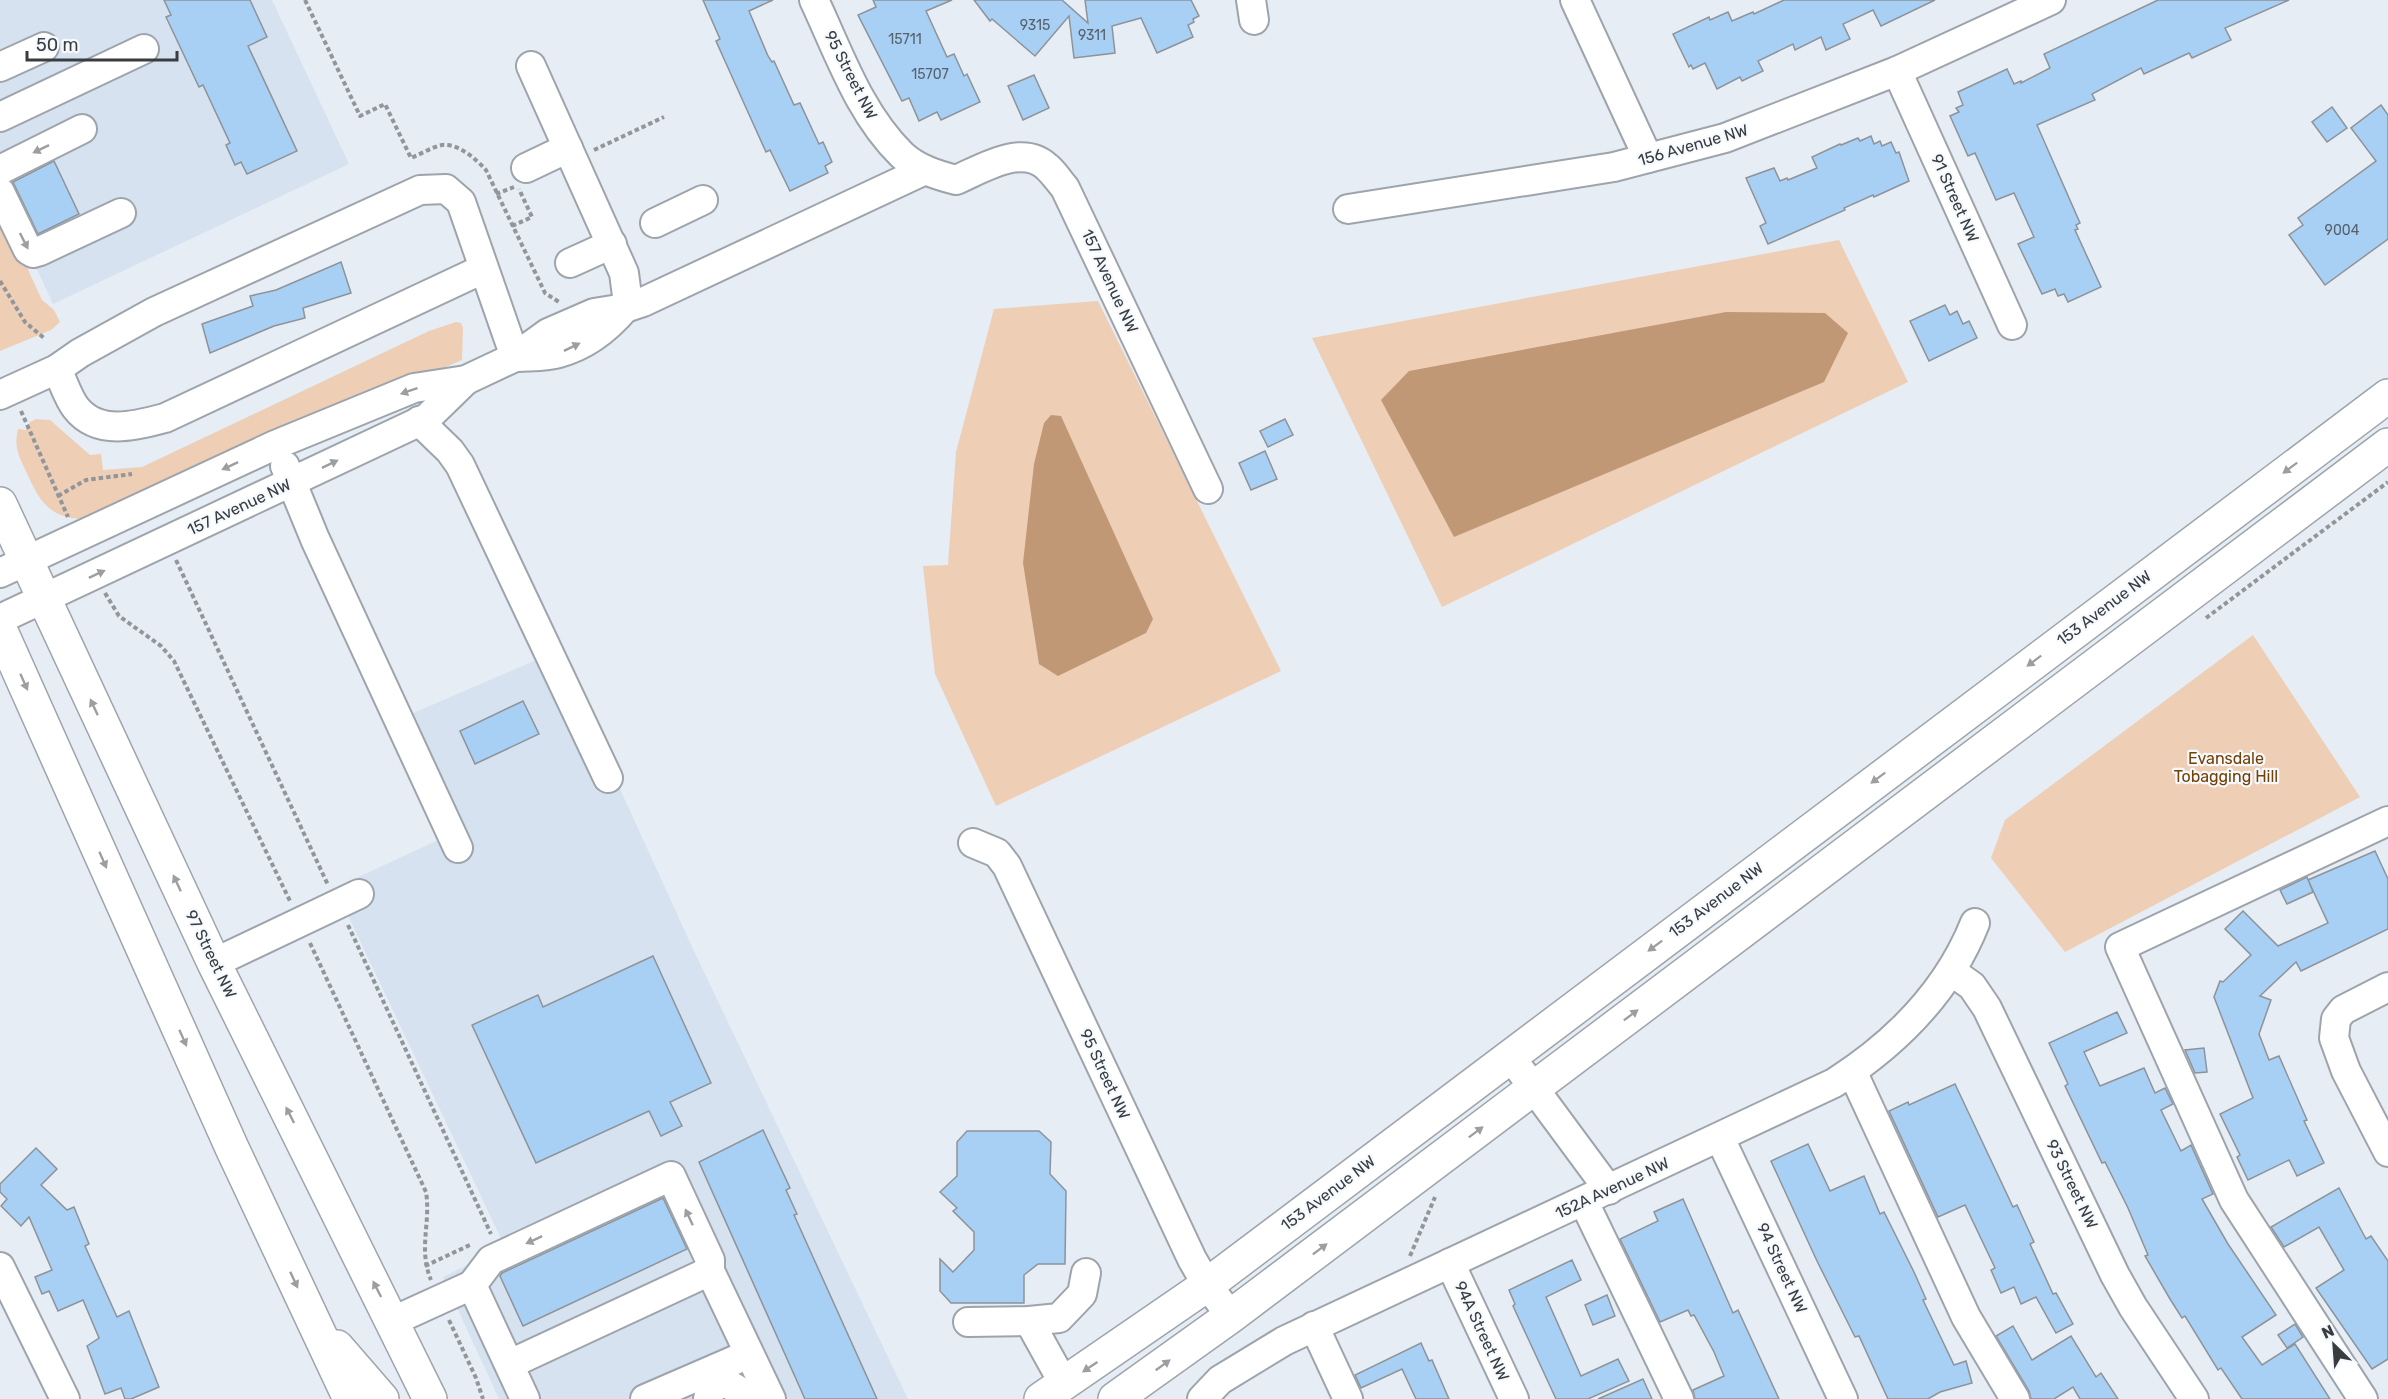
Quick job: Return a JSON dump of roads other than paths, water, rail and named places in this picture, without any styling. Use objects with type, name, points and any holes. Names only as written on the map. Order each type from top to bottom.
[{"type":"main road","name":"153 Avenue NW","points":[[1052,1392],[1207,1285],[2388,396]]},
{"type":"main road","points":[[1115,1399],[1231,1316],[2388,445]]},
{"type":"main road","name":"97 Street NW","points":[[0,504],[13,566],[44,599],[214,963],[430,1399]]},
{"type":"main road","points":[[0,629],[232,1148],[350,1399]]},
{"type":"main road","points":[[315,1324],[361,1372],[381,1399]]},
{"type":"street","name":"95 Street NW","points":[[814,0],[848,73],[875,123],[903,156],[925,170],[956,180]]},
{"type":"street","points":[[1575,0],[1648,158]]},
{"type":"street","name":"156 Avenue NW","points":[[1348,209],[1614,167],[1725,138],[1897,71],[2051,0]]},
{"type":"street","points":[[0,67],[44,47]]},
{"type":"street","points":[[0,117],[144,49]]},
{"type":"street","points":[[531,66],[612,244],[626,284],[625,308]]},
{"type":"street","name":"91 Street NW","points":[[1897,71],[2012,325]]},
{"type":"street","points":[[0,170],[82,129]]},
{"type":"street","points":[[526,168],[568,148]]},
{"type":"street","name":"157 Avenue NW","points":[[956,180],[999,162],[1025,156],[1046,165],[1059,180],[1070,198],[1208,489]]},
{"type":"street","name":"157 Avenue NW","points":[[13,566],[275,445],[414,388],[466,380],[515,357],[559,353],[594,336],[609,325],[625,308],[644,302],[925,170]]},
{"type":"street","points":[[0,395],[57,369],[80,353],[154,312],[420,189],[446,189],[461,202],[515,357]]},
{"type":"street","points":[[0,192],[28,250],[33,253],[121,213]]},
{"type":"street","points":[[655,223],[703,200]]},
{"type":"street","points":[[570,263],[612,244]]},
{"type":"street","points":[[57,369],[75,407],[88,419],[107,427],[146,423],[165,418],[483,269]]},
{"type":"street","name":"157 Avenue NW","points":[[0,619],[427,418],[466,380]]},
{"type":"street","points":[[418,422],[450,451],[460,465],[608,778]]},
{"type":"street","points":[[2324,443],[2348,474]]},
{"type":"street","points":[[275,445],[293,482],[315,539],[458,848]]},
{"type":"street","points":[[2363,1399],[2234,1200],[2120,947],[2388,821]]},
{"type":"street","name":"95 Street NW","points":[[973,843],[990,848],[1007,866],[1192,1259],[1207,1285],[1231,1316]]},
{"type":"street","points":[[214,963],[345,893]]},
{"type":"street","name":"152A Avenue NW","points":[[1202,1399],[1209,1389],[1231,1372],[1314,1326],[1816,1093],[1852,1071],[1881,1049],[1912,1019],[1951,971],[1975,923]]},
{"type":"street","name":"93 Street NW","points":[[1951,971],[1972,987],[1987,1008],[2115,1275],[2133,1307],[2194,1399]]},
{"type":"street","points":[[2388,987],[2343,1010],[2336,1019],[2334,1038],[2336,1049],[2388,1151]]},
{"type":"street","points":[[1510,1056],[1609,1190]]},
{"type":"street","points":[[1852,1071],[1966,1317],[2015,1399]]},
{"type":"street","name":"94 Street NW","points":[[1720,1138],[1843,1399]]},
{"type":"street","points":[[393,1321],[472,1285],[491,1260],[670,1176],[710,1260],[710,1271],[771,1399]]},
{"type":"street","points":[[1584,1202],[1679,1399]]},
{"type":"street","name":"94A Street NW","points":[[1450,1263],[1514,1399]]},
{"type":"street","points":[[0,1267],[65,1399]]},
{"type":"street","points":[[510,1364],[710,1271]]},
{"type":"street","points":[[968,1322],[1059,1318],[1082,1294],[1086,1273]]},
{"type":"street","points":[[472,1285],[525,1399]]},
{"type":"street","points":[[1029,1321],[1052,1392]]},
{"type":"street","points":[[1314,1326],[1348,1399]]},
{"type":"street","points":[[645,1399],[749,1354]]},
{"type":"street","points":[[708,1399],[710,1391],[727,1383],[737,1396]]},
{"type":"park label","name":"Evansdale Tobagging Hill","points":[[2226,767]]}]
